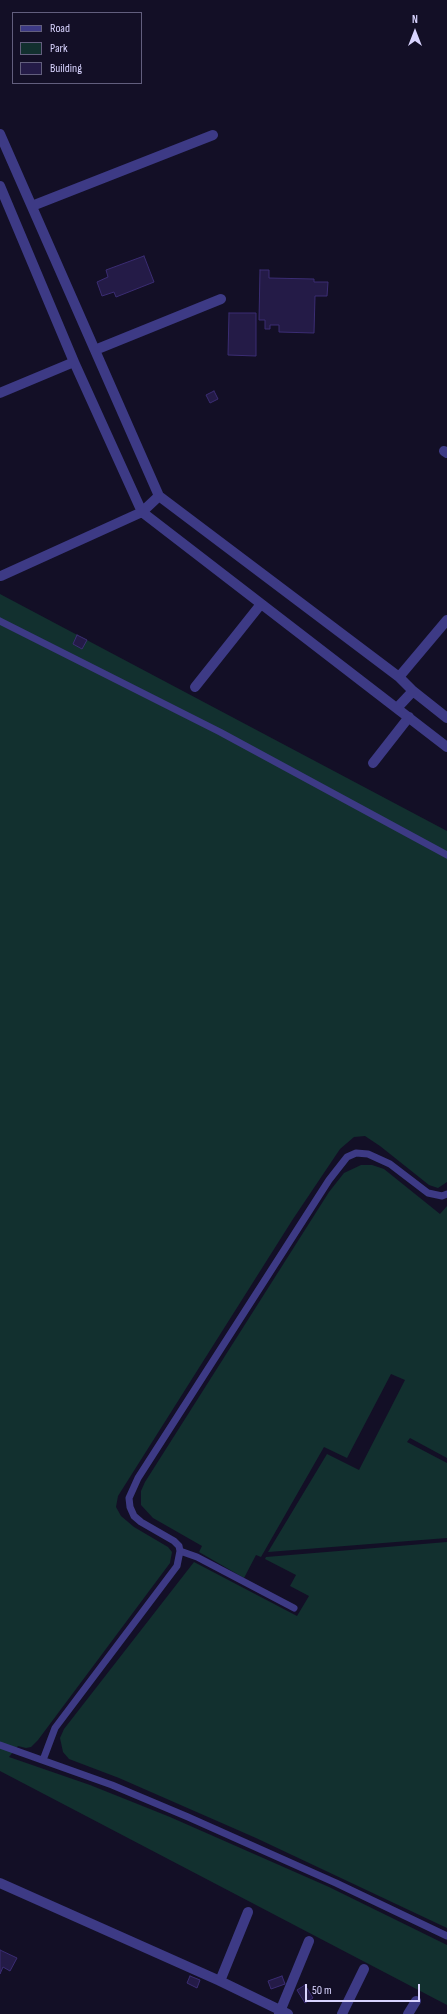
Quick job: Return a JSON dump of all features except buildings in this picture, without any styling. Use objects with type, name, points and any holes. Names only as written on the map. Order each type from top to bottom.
[{"type":"street","points":[[0,134],[159,496],[399,677],[413,691],[447,718]]},
{"type":"street","points":[[32,206],[213,135]]},
{"type":"street","points":[[0,186],[74,362],[142,512],[447,747]]},
{"type":"street","points":[[95,350],[221,299]]},
{"type":"street","points":[[0,393],[74,362]]},
{"type":"street","points":[[1,576],[142,512],[159,496]]},
{"type":"street","points":[[195,687],[261,604]]},
{"type":"street","points":[[399,677],[447,620]]},
{"type":"street","points":[[397,708],[413,691]]},
{"type":"street","points":[[373,764],[408,717]]},
{"type":"street","points":[[0,1883],[220,1981],[282,2013],[310,1941]]},
{"type":"street","points":[[220,1981],[248,1912]]},
{"type":"street","points":[[342,2014],[364,1970]]},
{"type":"street","points":[[408,2014],[416,2001]]},
{"type":"lane","points":[[0,621],[220,732],[447,855]]},
{"type":"lane","points":[[43,1760],[55,1728],[177,1566],[180,1551],[179,1546],[174,1541],[141,1522],[134,1516],[130,1502],[132,1489],[335,1171],[347,1157],[356,1153],[368,1154],[390,1164],[428,1193],[442,1196],[447,1194]]},
{"type":"lane","points":[[180,1551],[197,1557],[294,1608]]},
{"type":"lane","points":[[0,1745],[112,1785],[188,1817],[336,1883],[447,1936]]},
{"type":"green space","points":[[0,594],[447,831],[447,1182],[438,1188],[429,1185],[365,1136],[354,1137],[340,1149],[293,1219],[118,1496],[116,1507],[121,1516],[134,1527],[168,1547],[172,1552],[170,1563],[38,1740],[31,1747],[26,1748],[18,1746],[9,1757],[90,1785],[170,1817],[329,1887],[447,1945],[447,2005],[0,1771]]},
{"type":"green space","points":[[361,1165],[372,1165],[384,1169],[440,1214],[447,1206],[447,1458],[410,1438],[407,1442],[447,1463],[447,1538],[268,1552],[327,1454],[359,1470],[405,1380],[391,1374],[347,1458],[324,1447],[261,1557],[256,1555],[244,1578],[199,1552],[202,1546],[153,1518],[141,1505],[141,1491],[145,1482],[329,1192],[344,1173]]},
{"type":"green space","points":[[447,1542],[447,1928],[256,1838],[119,1778],[69,1759],[63,1752],[60,1738],[64,1729],[194,1562],[297,1616],[309,1596],[290,1586],[296,1575],[265,1559],[266,1557]]}]
